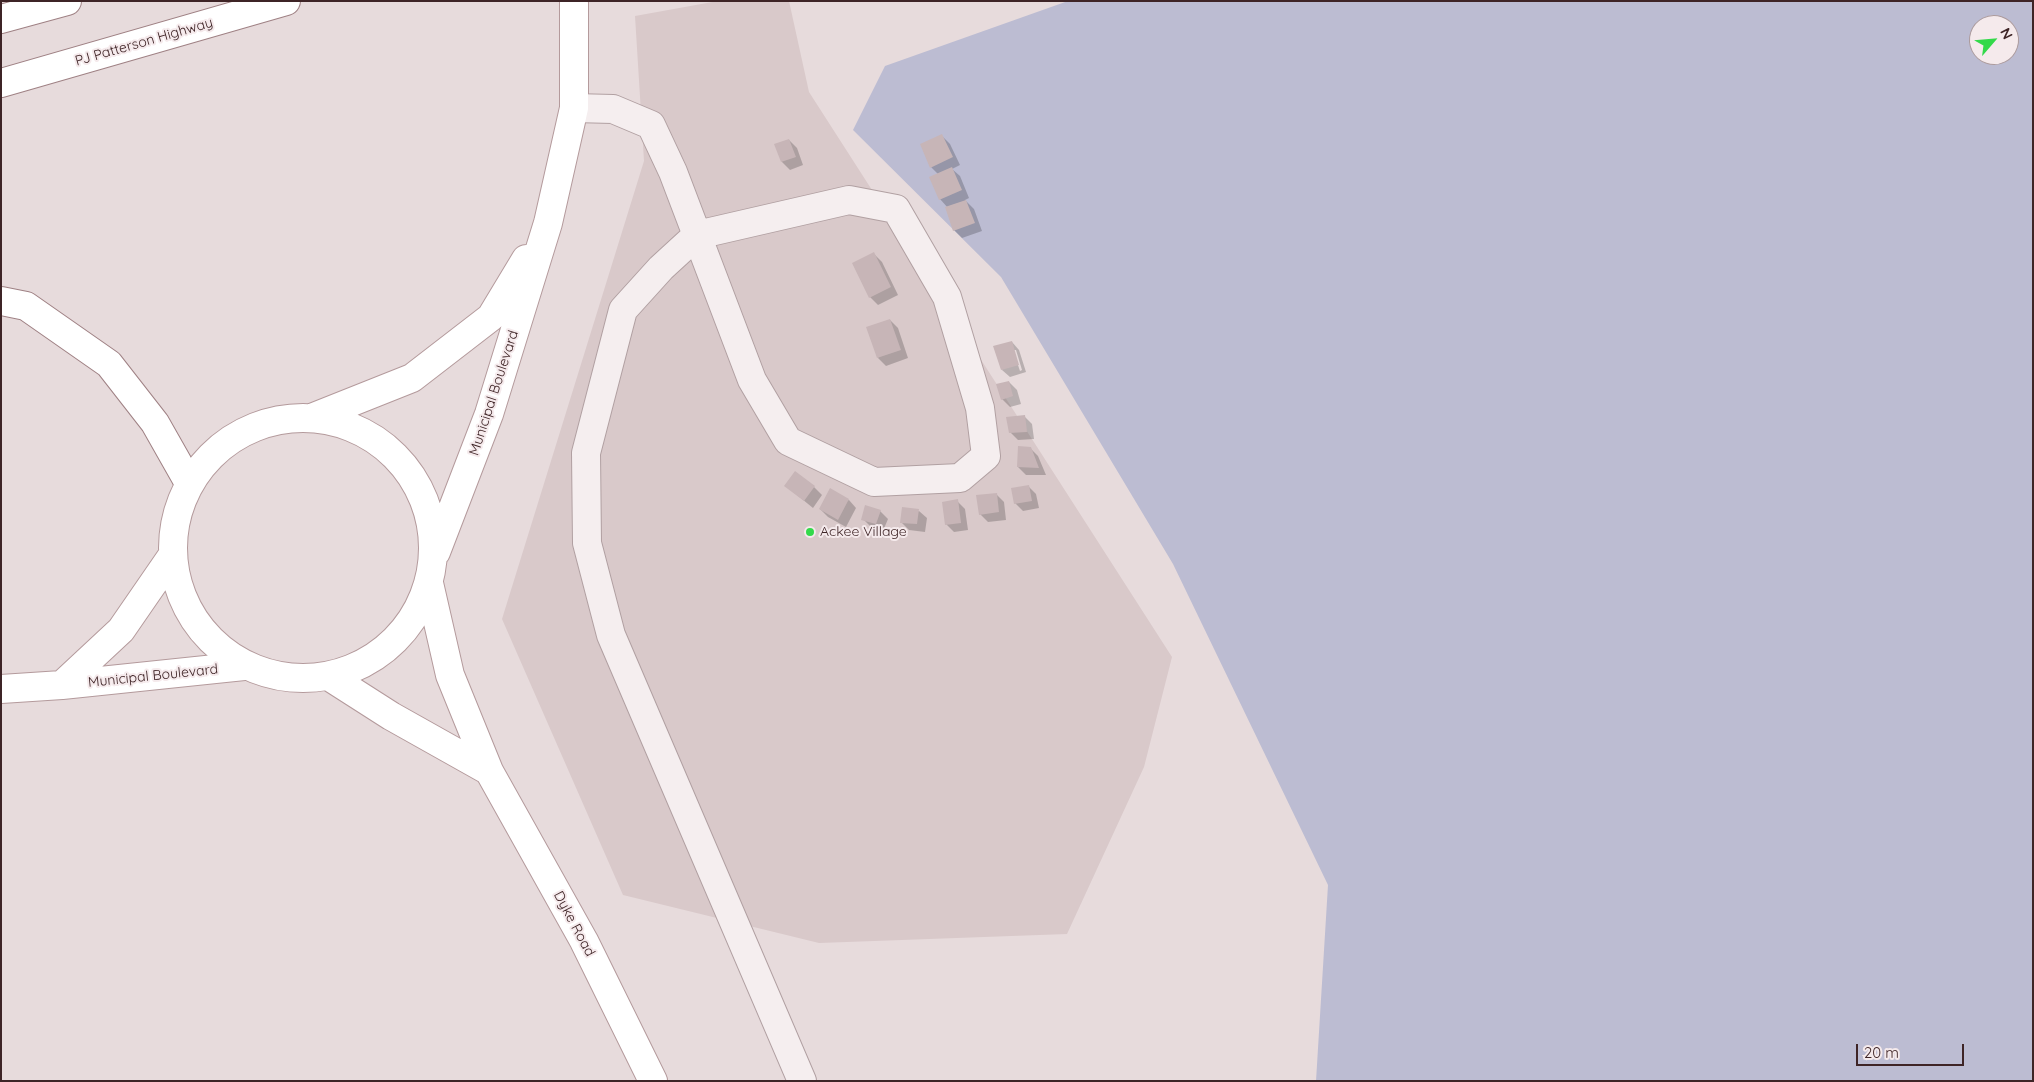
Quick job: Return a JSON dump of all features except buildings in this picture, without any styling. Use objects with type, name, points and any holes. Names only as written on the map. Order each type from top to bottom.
[{"type":"main road","points":[[1,20],[67,1]]},
{"type":"main road","name":"PJ Patterson Highway","points":[[1,83],[286,1]]},
{"type":"main road","name":"Municipal Boulevard","points":[[330,677],[368,663],[399,638],[431,572],[489,414],[548,222],[574,108],[574,3]]},
{"type":"main road","name":"Municipal Boulevard","points":[[314,417],[412,378],[491,317],[548,222]]},
{"type":"main road","points":[[1,301],[26,306],[109,364],[155,423],[189,484]]},
{"type":"main road","points":[[314,417],[277,419],[241,432],[211,454],[189,484],[175,518],[172,556],[182,600],[208,638],[244,666],[286,678],[330,677],[391,716],[489,771]]},
{"type":"main road","name":"Dyke Road","points":[[314,417],[354,427],[389,450],[415,481],[430,520],[431,572],[450,675],[489,771],[584,941],[652,1081]]},
{"type":"main road","name":"Municipal Boulevard","points":[[62,685],[121,630],[172,556]]},
{"type":"main road","name":"Municipal Boulevard","points":[[1,689],[62,685],[244,666]]},
{"type":"lane","points":[[574,108],[613,109],[651,125],[673,172],[697,234],[752,380],[788,441],[874,482],[960,478],[986,456],[980,408],[947,297],[896,209],[849,200],[697,234],[661,268],[623,310],[586,453],[587,543],[611,635],[802,1081]]},
{"type":"shaded area","name":"Ackee Village","points":[[718,1],[789,1],[809,92],[1172,657],[1144,767],[1067,934],[819,943],[623,895],[502,619],[644,161],[635,16]]},
{"type":"shaded area","points":[[1068,1],[2033,1],[2033,1081],[1316,1081],[1328,885],[1173,564],[1001,277],[853,130],[885,66]]},
{"type":"place","name":"Ackee Village","points":[[810,532]]}]
